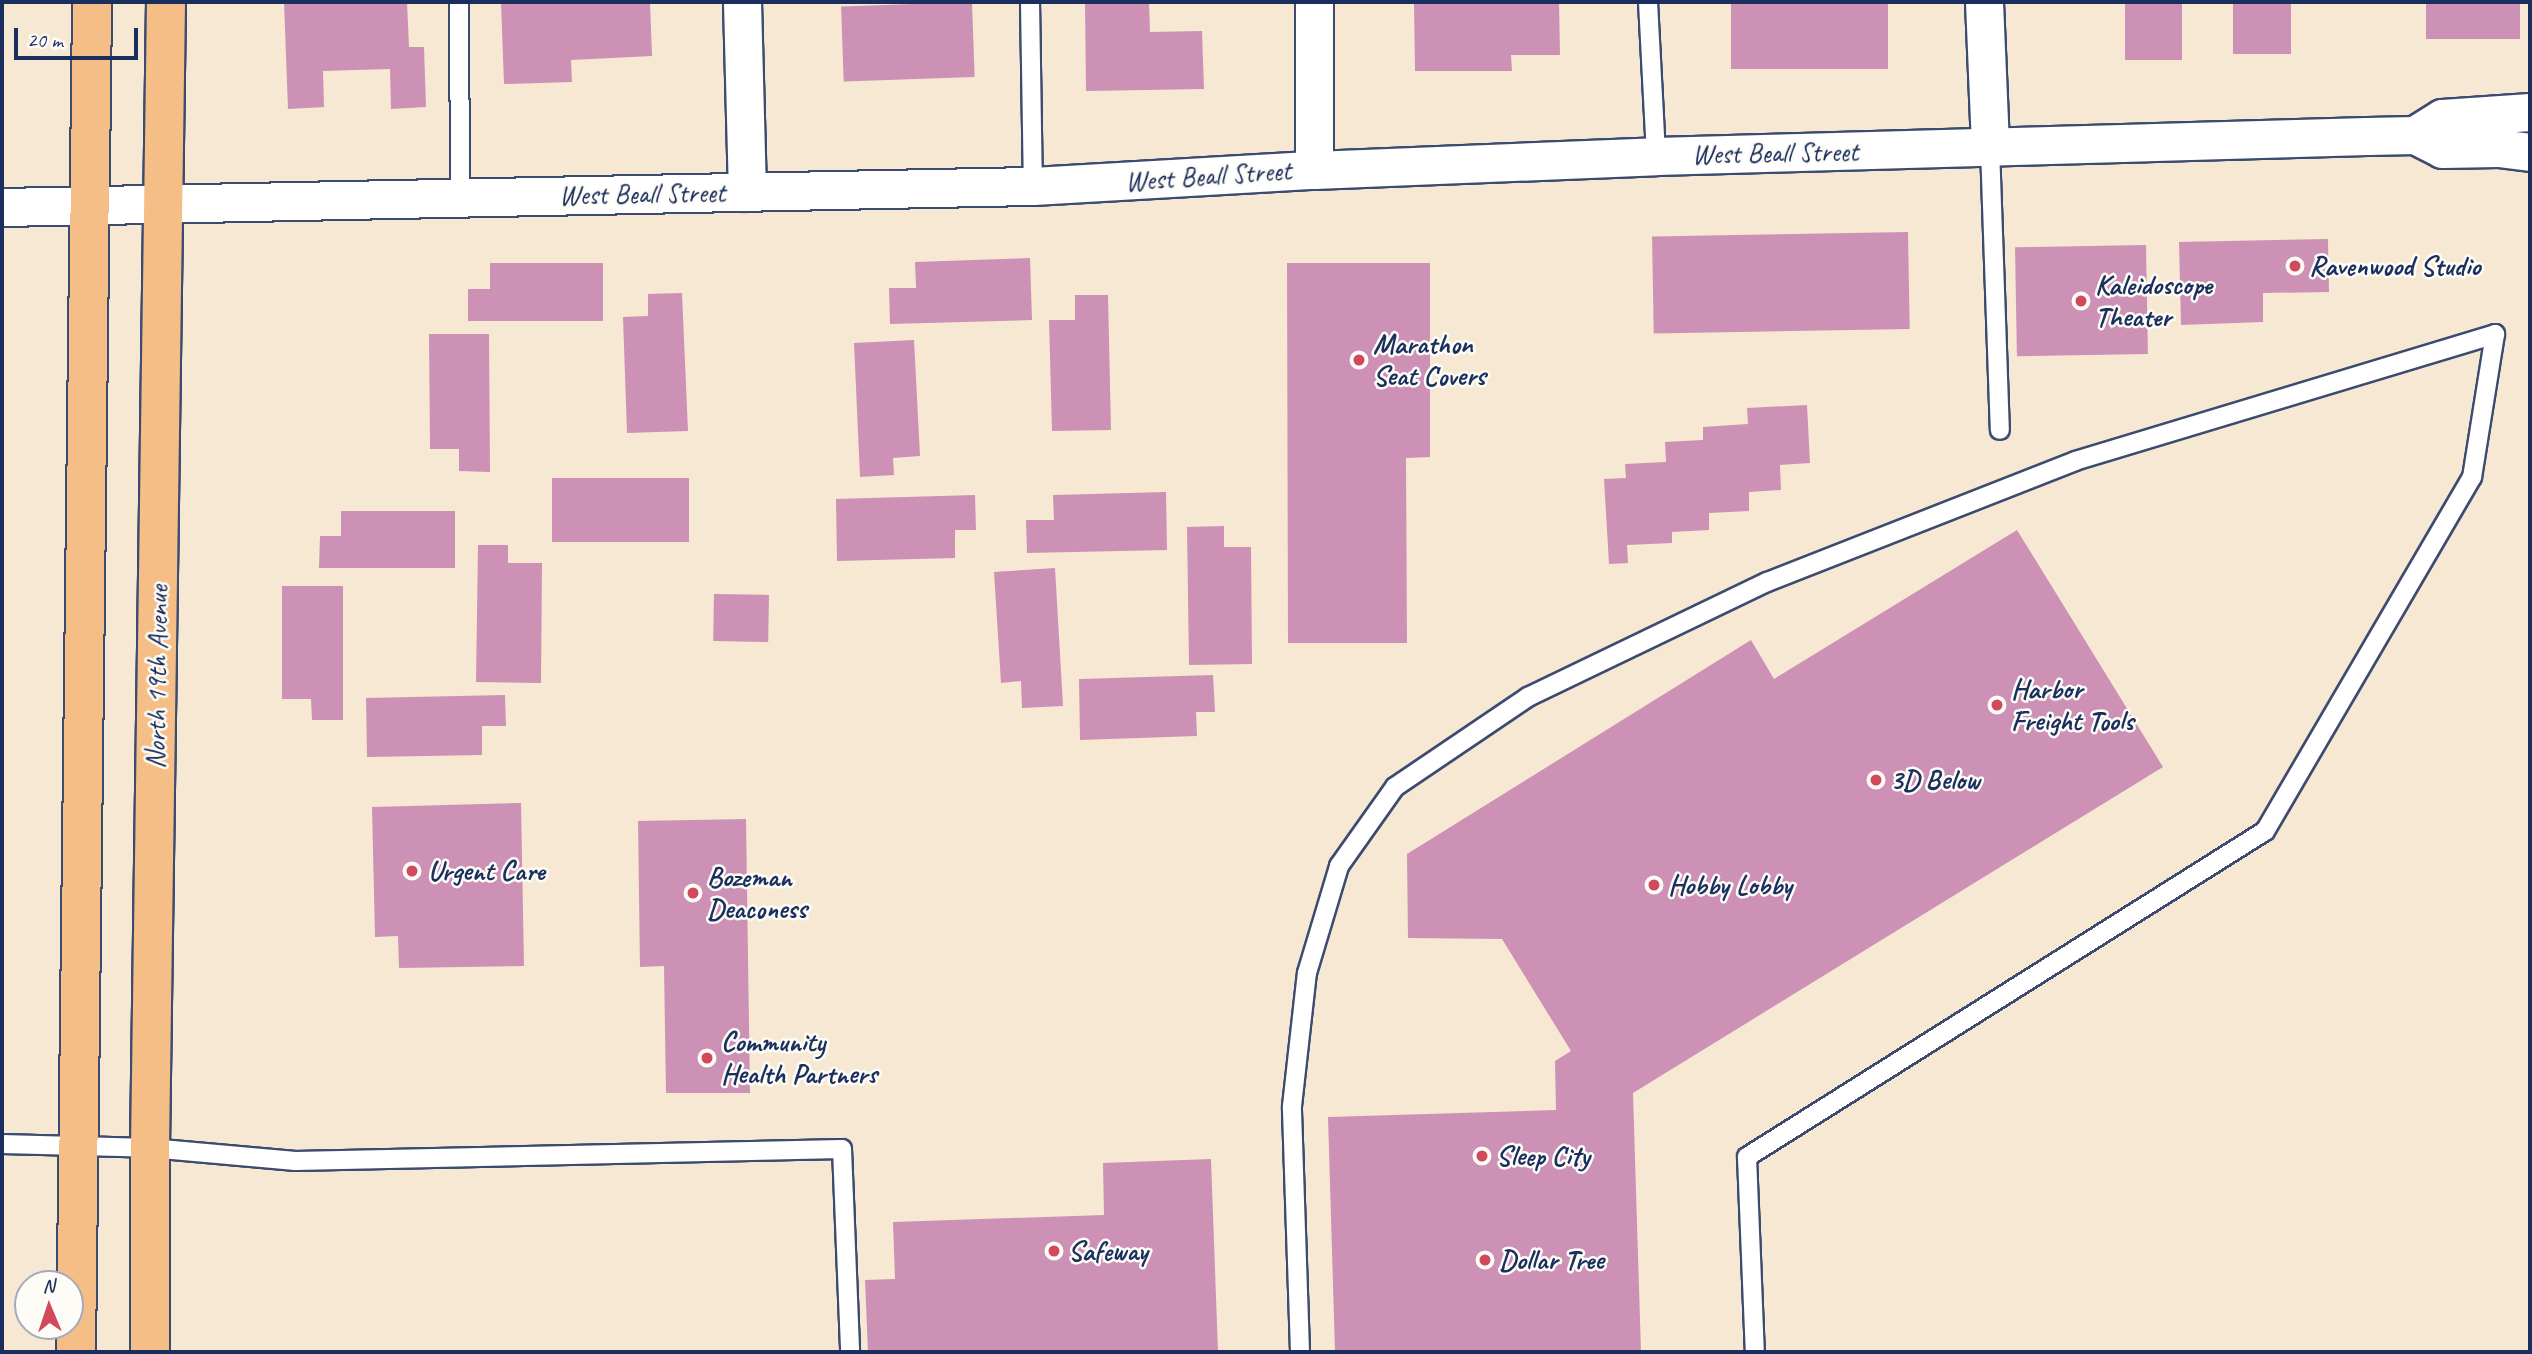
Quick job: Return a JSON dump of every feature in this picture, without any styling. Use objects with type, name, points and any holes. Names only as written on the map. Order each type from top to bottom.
[{"type":"main road","points":[[76,1352],[92,2]]},
{"type":"main road","name":"North 19th Avenue","points":[[150,1352],[149,1148],[166,2]]},
{"type":"street","points":[[742,2],[747,192]]},
{"type":"street","points":[[1314,2],[1314,170]]},
{"type":"street","points":[[1984,2],[1990,148]]},
{"type":"street","name":"West Beall Street","points":[[2415,135],[2442,118],[2530,112]]},
{"type":"street","name":"West Beall Street","points":[[2,208],[91,204],[164,205],[1033,186],[1314,170],[1656,156],[2415,135],[2442,149],[2498,148],[2530,152]]},
{"type":"lane","points":[[459,2],[460,197]]},
{"type":"lane","points":[[1030,2],[1033,186]]},
{"type":"lane","points":[[1647,2],[1656,156]]},
{"type":"lane","points":[[1990,148],[2000,430]]},
{"type":"lane","points":[[1300,1352],[1292,1106],[1307,973],[1339,866],[1395,787],[1528,697],[1767,582],[2075,461],[2495,334],[2472,477],[2265,831],[1746,1157],[1755,1352]]},
{"type":"lane","points":[[2,1144],[149,1148],[295,1161],[842,1149],[850,1352]]},
{"type":"building","points":[[284,2],[407,2],[409,47],[424,47],[426,107],[391,109],[390,69],[323,71],[324,107],[288,109]]},
{"type":"building","points":[[650,2],[652,56],[571,60],[572,82],[504,84],[501,3]]},
{"type":"building","points":[[972,2],[975,77],[844,82],[841,7]]},
{"type":"building","points":[[1085,2],[1149,2],[1150,32],[1202,31],[1204,89],[1086,91]]},
{"type":"building","points":[[1414,2],[1559,2],[1560,55],[1511,55],[1512,71],[1415,71]]},
{"type":"building","points":[[1731,2],[1888,2],[1888,69],[1731,69]]},
{"type":"building","points":[[2125,2],[2182,2],[2182,60],[2125,60]]},
{"type":"building","points":[[2233,2],[2291,2],[2291,54],[2233,54]]},
{"type":"building","points":[[2426,2],[2520,2],[2520,39],[2426,39]]},
{"type":"building","points":[[1908,232],[1910,329],[1654,333],[1652,236]]},
{"type":"building","points":[[2328,239],[2329,292],[2263,293],[2263,322],[2181,325],[2179,242]]},
{"type":"building","name":"Kaleidoscope Theater","points":[[2146,245],[2148,354],[2017,356],[2015,247]]},
{"type":"building","points":[[1030,258],[1032,320],[890,324],[889,288],[916,288],[915,262]]},
{"type":"building","points":[[490,263],[603,263],[603,321],[468,321],[468,289],[490,289]]},
{"type":"building","name":"Marathon Seat Covers","points":[[1287,263],[1430,263],[1430,457],[1406,458],[1407,643],[1288,643]]},
{"type":"building","points":[[682,293],[688,431],[627,433],[623,317],[648,316],[648,294]]},
{"type":"building","points":[[1075,295],[1108,295],[1111,430],[1052,431],[1049,320],[1075,320]]},
{"type":"building","points":[[429,334],[489,334],[490,472],[459,471],[459,449],[430,449]]},
{"type":"building","points":[[914,340],[920,456],[893,458],[894,475],[860,477],[854,343]]},
{"type":"building","points":[[1807,405],[1810,463],[1780,465],[1781,490],[1749,492],[1749,511],[1709,513],[1709,530],[1672,532],[1672,543],[1627,545],[1628,563],[1609,564],[1604,479],[1626,478],[1625,464],[1666,462],[1665,442],[1703,440],[1703,427],[1748,424],[1747,408]]},
{"type":"building","points":[[552,478],[689,478],[689,542],[552,542]]},
{"type":"building","points":[[1166,492],[1167,550],[1027,553],[1026,520],[1054,520],[1053,495]]},
{"type":"building","points":[[975,495],[976,530],[955,530],[955,558],[837,561],[836,499]]},
{"type":"building","points":[[341,511],[455,511],[455,568],[319,568],[320,536],[341,536]]},
{"type":"building","points":[[1224,526],[1224,547],[1251,547],[1252,664],[1189,665],[1187,527]]},
{"type":"building","points":[[2017,530],[2163,767],[1633,1093],[1641,1352],[1335,1352],[1328,1117],[1556,1110],[1555,1061],[1571,1051],[1502,939],[1408,938],[1407,854],[1751,640],[1774,679]]},
{"type":"building","points":[[478,545],[508,545],[508,563],[542,563],[541,683],[476,682]]},
{"type":"building","points":[[1055,568],[1063,706],[1022,708],[1021,681],[1001,683],[994,572]]},
{"type":"building","points":[[282,586],[343,586],[343,720],[312,720],[311,699],[282,699]]},
{"type":"building","points":[[714,594],[769,595],[768,642],[713,641]]},
{"type":"building","points":[[1213,675],[1215,712],[1196,712],[1197,736],[1080,740],[1079,679]]},
{"type":"building","points":[[505,695],[506,726],[482,726],[482,755],[367,757],[366,698]]},
{"type":"building","points":[[521,803],[524,966],[399,968],[398,936],[375,937],[372,807]]},
{"type":"building","name":"Bozeman Deaconess","points":[[746,819],[750,1093],[666,1093],[664,966],[640,967],[638,821]]},
{"type":"building","name":"Safeway","points":[[1211,1159],[1218,1352],[868,1352],[865,1280],[895,1279],[893,1222],[1104,1215],[1103,1163]]},
{"type":"place","name":"Ravenwood Studio","points":[[2295,266]]},
{"type":"place","name":"Kaleidoscope Theater","points":[[2081,301]]},
{"type":"place","name":"Marathon Seat Covers","points":[[1359,360]]},
{"type":"place","name":"Harbor Freight Tools","points":[[1997,705]]},
{"type":"place","name":"3D Below","points":[[1876,780]]},
{"type":"place","name":"Urgent Care","points":[[412,871]]},
{"type":"place","name":"Hobby Lobby","points":[[1654,885]]},
{"type":"place","name":"Bozeman Deaconess","points":[[693,893]]},
{"type":"place","name":"Community Health Partners","points":[[707,1058]]},
{"type":"place","name":"Sleep City","points":[[1482,1156]]},
{"type":"place","name":"Safeway","points":[[1054,1251]]},
{"type":"place","name":"Dollar Tree","points":[[1485,1260]]}]
